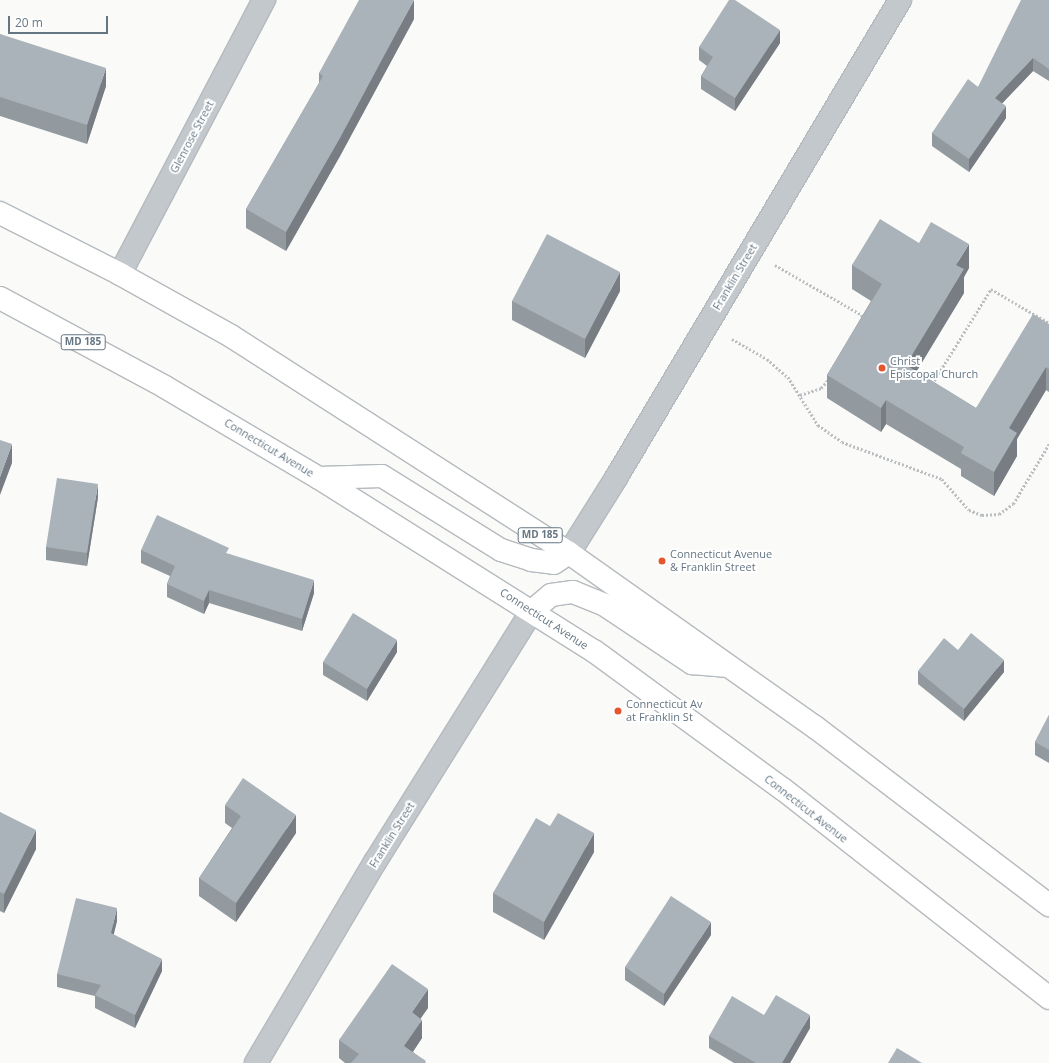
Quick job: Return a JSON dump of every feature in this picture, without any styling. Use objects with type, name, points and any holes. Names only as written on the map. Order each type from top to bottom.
[{"type":"main road","name":"MD 185","points":[[0,214],[120,274],[231,336],[569,553],[815,727],[1049,905]]},
{"type":"main road","name":"Connecticut Avenue","points":[[0,298],[165,387],[319,478],[594,651],[784,790],[1049,998]]},
{"type":"main road","points":[[319,478],[382,476],[501,550],[530,560],[554,563],[569,553]]},
{"type":"main road","points":[[532,611],[551,595],[574,592],[605,605],[692,663],[728,666]]},
{"type":"street","name":"Glenrose Street","points":[[120,274],[264,0]]},
{"type":"street","name":"Franklin Street","points":[[569,553],[616,478],[900,0]]},
{"type":"street","name":"Franklin Street","points":[[256,1063],[375,862],[532,611]]},
{"type":"path","points":[[750,251],[862,315],[862,322]]},
{"type":"path","points":[[930,386],[991,289],[1049,323]]},
{"type":"path","points":[[1034,323],[1038,317]]},
{"type":"path","points":[[707,325],[767,359],[788,377],[818,425],[842,442],[942,479],[969,510],[982,515],[999,514],[1013,504],[1049,444]]},
{"type":"path","points":[[800,395],[821,388],[830,378]]},
{"type":"building","points":[[359,0],[414,0],[340,138],[286,232],[246,209],[323,76],[319,73]]},
{"type":"building","points":[[729,0],[735,0],[780,30],[735,98],[701,76],[713,57],[699,47]]},
{"type":"building","points":[[1021,0],[1049,0],[1049,69],[1033,58],[995,98],[1006,106],[969,159],[932,133],[968,79],[978,87]]},
{"type":"building","points":[[0,34],[106,68],[87,125],[0,97]]},
{"type":"building","name":"Christ Episcopal Church","points":[[880,219],[919,243],[931,222],[969,244],[956,265],[964,269],[906,365],[976,408],[1033,314],[1049,324],[1049,369],[1046,367],[1009,428],[1017,433],[994,472],[961,453],[964,447],[886,400],[881,408],[827,375],[882,284],[852,265]]},
{"type":"building","points":[[547,234],[620,272],[585,339],[512,301]]},
{"type":"building","points":[[0,440],[12,444],[0,477]]},
{"type":"building","points":[[57,478],[98,484],[87,553],[46,547]]},
{"type":"building","points":[[157,515],[229,548],[226,553],[314,580],[302,619],[209,590],[204,601],[167,584],[175,566],[141,550]]},
{"type":"building","points":[[353,613],[397,640],[367,689],[323,662]]},
{"type":"building","points":[[971,633],[1004,660],[964,709],[918,671],[944,638],[958,650]]},
{"type":"building","points":[[1049,715],[1049,750],[1035,742]]},
{"type":"building","points":[[243,778],[296,815],[236,903],[199,878],[241,816],[225,805]]},
{"type":"building","points":[[0,812],[36,830],[4,894],[0,892]]},
{"type":"building","points":[[558,813],[594,833],[544,922],[493,893],[536,818],[550,826]]},
{"type":"building","points":[[671,896],[711,922],[664,994],[625,967]]},
{"type":"building","points":[[76,898],[117,908],[111,933],[162,959],[135,1015],[95,995],[101,985],[57,974]]},
{"type":"building","points":[[392,964],[428,989],[412,1012],[422,1020],[404,1046],[426,1061],[424,1063],[351,1063],[359,1054],[339,1040]]},
{"type":"building","points":[[776,995],[810,1015],[782,1063],[756,1063],[709,1036],[732,996],[764,1015]]},
{"type":"building","points":[[897,1048],[922,1063],[888,1063]]},
{"type":"place","name":"Christ Episcopal Church","points":[[882,368]]},
{"type":"place","name":"Connecticut Avenue & Franklin Street","points":[[662,561]]},
{"type":"place","name":"Connecticut Av at Franklin St","points":[[618,711]]}]
